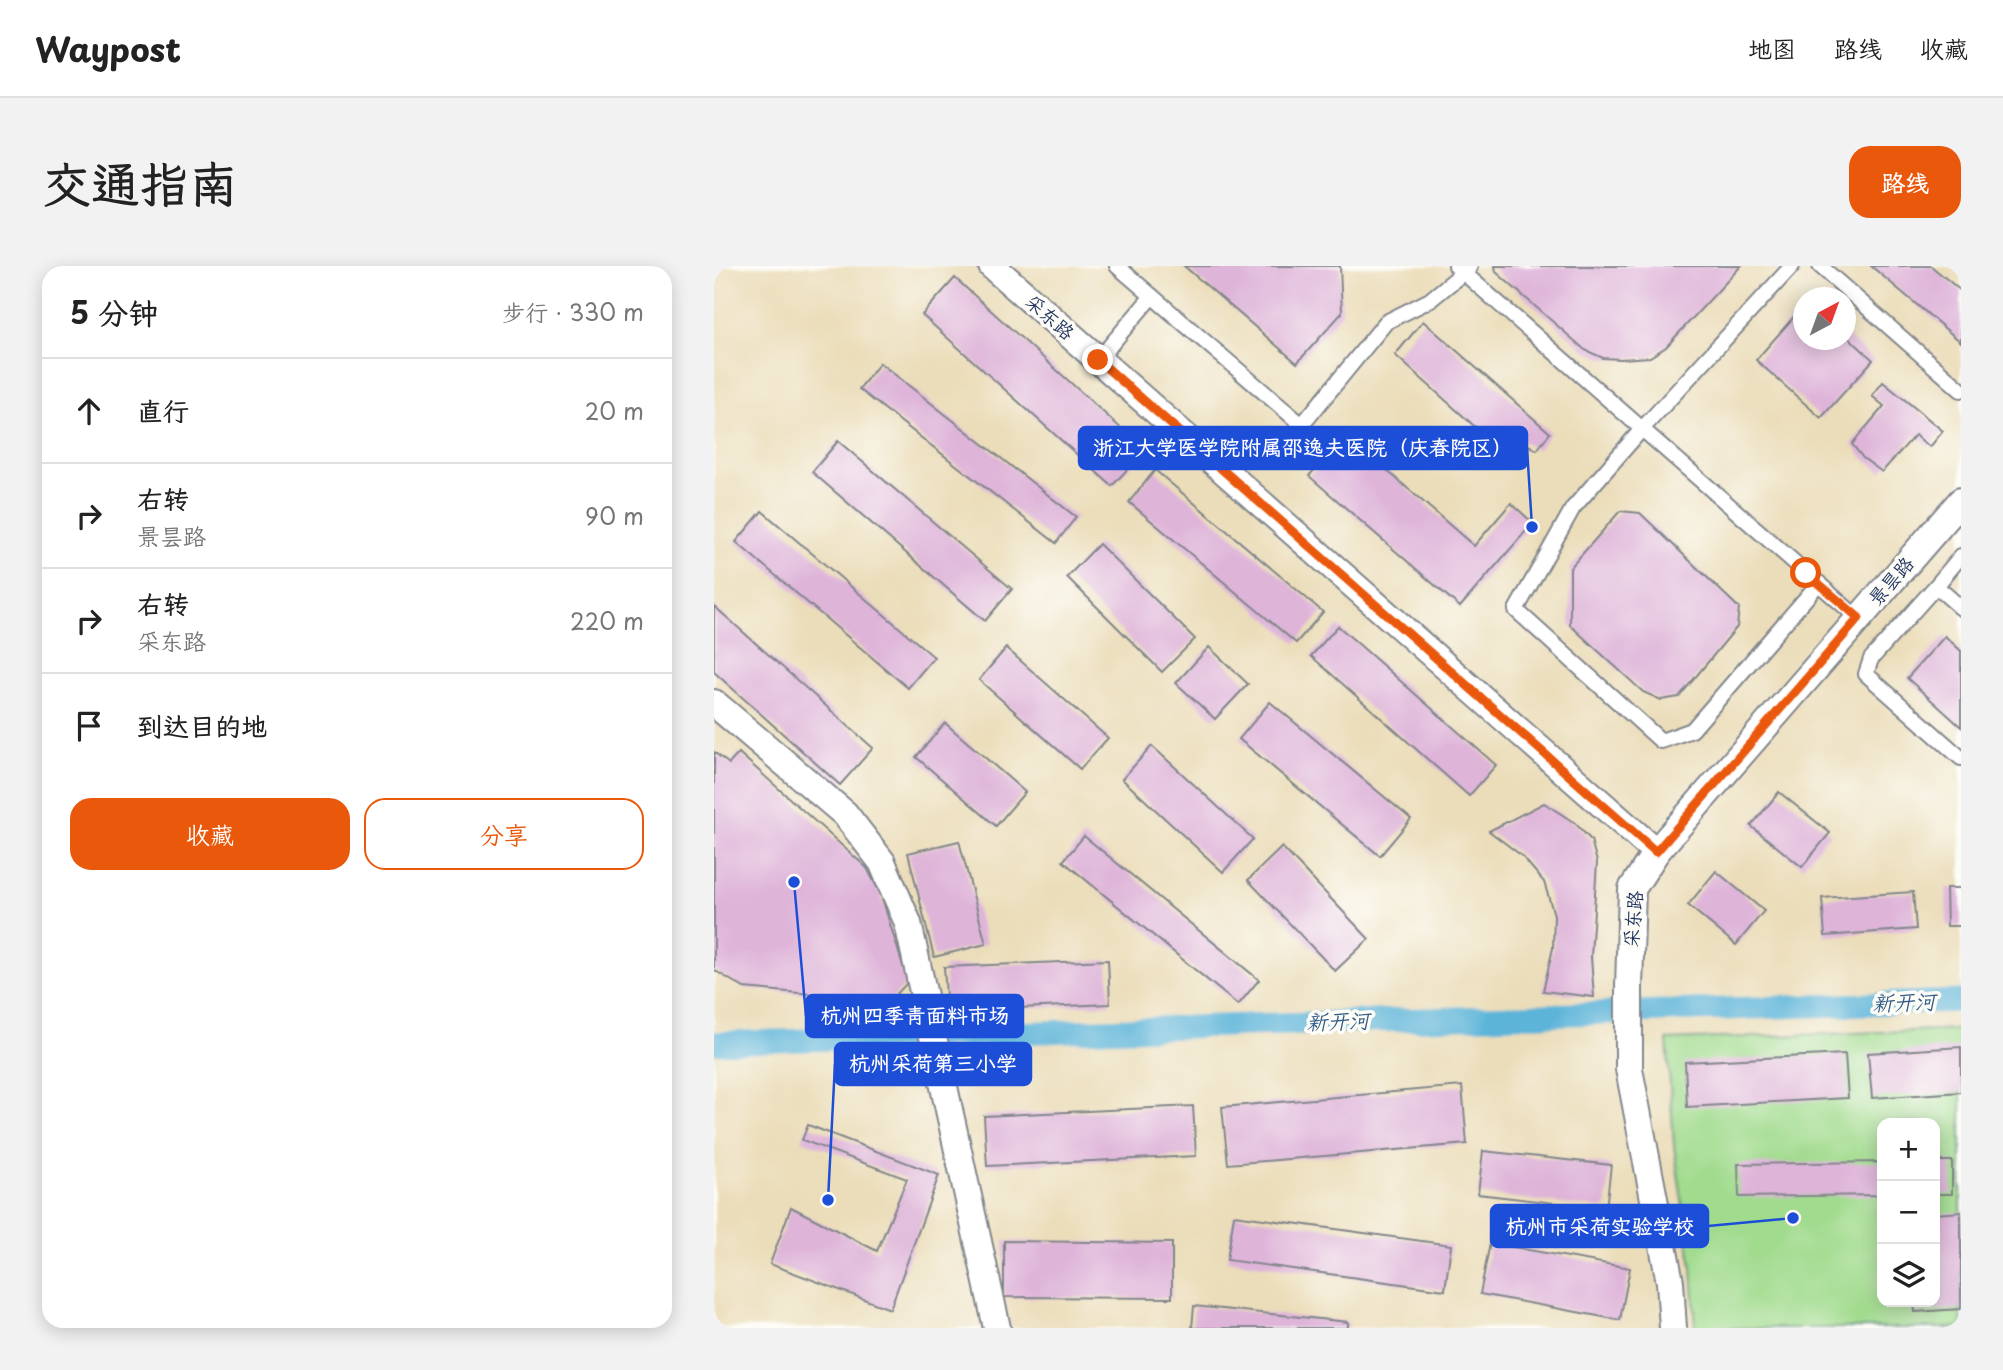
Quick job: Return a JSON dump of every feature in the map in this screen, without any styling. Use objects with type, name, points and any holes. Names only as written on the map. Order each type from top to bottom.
[{"type":"street","name":"采东路","points":[[992,266],[1656,852],[1632,889],[1629,1069],[1670,1282],[1673,1328]]},
{"type":"street","name":"景昙路","points":[[1656,852],[1961,501]]},
{"type":"street","points":[[714,703],[845,814],[882,862],[908,923],[997,1328]]},
{"type":"lane","points":[[1117,266],[1302,425],[1386,322],[1430,300],[1464,268],[1642,429],[1859,618]]},
{"type":"lane","points":[[1792,266],[1573,508],[1516,610],[1661,741],[1692,730],[1818,583]]},
{"type":"lane","points":[[1819,266],[1961,390]]},
{"type":"lane","points":[[1098,360],[1152,296]]},
{"type":"lane","points":[[1961,556],[1871,659],[1866,674],[1961,758]]},
{"type":"lane","points":[[1936,586],[1961,608]]},
{"type":"green space","points":[[1961,1029],[1961,1328],[1696,1328],[1692,1268],[1674,1146],[1667,1040]]},
{"type":"building","points":[[1184,266],[1340,266],[1342,313],[1297,363]]},
{"type":"building","points":[[1495,266],[1741,266],[1666,347],[1650,357],[1621,359],[1603,358],[1585,350],[1496,272]]},
{"type":"building","points":[[1871,266],[1931,266],[1961,291],[1961,342]]},
{"type":"building","points":[[955,278],[1145,450],[1112,486],[922,315]]},
{"type":"building","points":[[1793,318],[1793,350],[1856,350],[1856,344],[1873,360],[1821,418],[1756,360]]},
{"type":"building","points":[[1423,321],[1550,433],[1537,450],[1514,436],[1501,450],[1395,355]]},
{"type":"building","points":[[880,363],[1076,517],[1056,543],[859,389]]},
{"type":"building","points":[[1883,382],[1943,431],[1930,447],[1915,435],[1882,472],[1863,458],[1852,444],[1884,406],[1872,396]]},
{"type":"building","points":[[1345,434],[1474,546],[1511,503],[1533,523],[1460,607],[1309,476]]},
{"type":"building","points":[[838,441],[1012,589],[985,621],[812,472]]},
{"type":"building","points":[[1155,470],[1323,612],[1296,643],[1129,502]]},
{"type":"building","points":[[762,511],[934,657],[908,688],[736,542]]},
{"type":"building","points":[[1620,511],[1640,513],[1739,608],[1737,627],[1679,697],[1661,700],[1643,692],[1570,625],[1570,568]]},
{"type":"building","points":[[1099,544],[1195,639],[1162,672],[1067,577]]},
{"type":"building","points":[[714,606],[873,748],[840,785],[714,672]]},
{"type":"building","points":[[1338,626],[1496,765],[1469,796],[1311,656]]},
{"type":"building","points":[[1945,636],[1961,651],[1961,727],[1907,678]]},
{"type":"building","points":[[1209,647],[1248,684],[1215,719],[1176,683]]},
{"type":"building","points":[[1006,648],[1108,738],[1080,769],[979,680]]},
{"type":"building","points":[[1270,702],[1411,819],[1380,856],[1239,739]]},
{"type":"building","points":[[945,723],[1025,792],[996,826],[916,757]]},
{"type":"building","points":[[1152,746],[1253,839],[1223,872],[1122,779]]},
{"type":"building","points":[[714,752],[729,764],[739,753],[867,868],[881,895],[908,982],[890,1001],[744,988],[714,970]]},
{"type":"building","points":[[1779,792],[1830,833],[1802,867],[1751,826]]},
{"type":"building","points":[[1544,803],[1575,823],[1591,840],[1597,862],[1591,957],[1594,997],[1543,991],[1553,948],[1554,915],[1544,882],[1522,856],[1489,831]]},
{"type":"building","points":[[1084,836],[1259,980],[1238,1005],[1063,861]]},
{"type":"building","points":[[959,841],[986,944],[934,957],[908,853]]},
{"type":"building","points":[[1282,847],[1369,939],[1335,971],[1248,880]]},
{"type":"building","points":[[1716,871],[1764,911],[1736,945],[1688,905]]},
{"type":"building","points":[[1946,888],[1961,888],[1961,926],[1947,926]]},
{"type":"building","points":[[1913,892],[1916,929],[1825,936],[1822,898]]},
{"type":"building","points":[[1108,960],[1110,1004],[947,1011],[944,967]]},
{"type":"building","points":[[1961,1047],[1961,1092],[1872,1098],[1868,1053]]},
{"type":"building","points":[[1845,1054],[1848,1098],[1687,1107],[1685,1062]]},
{"type":"building","points":[[1462,1086],[1467,1144],[1228,1164],[1222,1107]]},
{"type":"building","points":[[1193,1106],[1196,1156],[987,1166],[984,1116]]},
{"type":"building","points":[[808,1125],[939,1175],[890,1309],[770,1264],[791,1207],[877,1251],[907,1179],[802,1140]]},
{"type":"building","points":[[1483,1151],[1611,1165],[1606,1209],[1478,1194]]},
{"type":"building","points":[[1940,1161],[1952,1161],[1952,1194],[1940,1194]]},
{"type":"building","points":[[1877,1162],[1877,1195],[1739,1197],[1738,1164]]},
{"type":"building","points":[[1961,1212],[1961,1309],[1915,1312],[1914,1307],[1940,1307],[1940,1214]]},
{"type":"building","points":[[1234,1215],[1451,1245],[1445,1290],[1227,1260]]},
{"type":"building","points":[[1004,1241],[1172,1243],[1172,1298],[1004,1297]]},
{"type":"building","points":[[1490,1243],[1630,1268],[1620,1320],[1480,1294]]},
{"type":"building","points":[[1194,1306],[1348,1322],[1348,1328],[1192,1328]]},
{"type":"waterway","name":"新开河","points":[[714,1043],[1961,1001]]},
{"type":"place","name":"浙江大学医学院附属邵逸夫医院（庆春院区）","points":[[1532,527]]},
{"type":"place","name":"杭州四季青面料市场","points":[[794,882]]},
{"type":"place","name":"杭州采荷第三小学","points":[[828,1200]]},
{"type":"place","name":"杭州市采荷实验学校","points":[[1793,1218]]},
{"type":"route","points":[[1098,360],[1656,852],[1859,618],[1806,573]]}]
